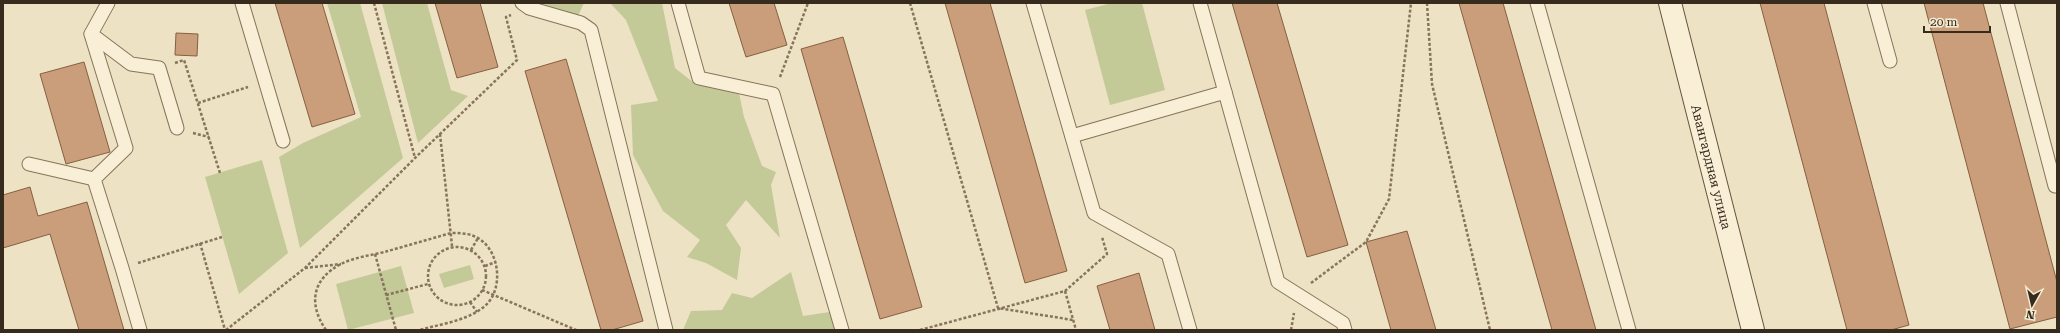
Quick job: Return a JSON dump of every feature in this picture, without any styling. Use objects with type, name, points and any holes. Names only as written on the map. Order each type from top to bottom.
[{"type":"main road","name":"Авангардная улица","points":[[1670,3],[1753,330]]},
{"type":"lane","points":[[94,179],[126,148],[91,34],[108,3]]},
{"type":"lane","points":[[242,3],[266,81],[282,141]]},
{"type":"lane","points":[[678,3],[699,78],[773,94],[842,330]]},
{"type":"lane","points":[[1033,3],[1094,213],[1168,254],[1190,330]]},
{"type":"lane","points":[[1200,3],[1278,282],[1343,323],[1346,330]]},
{"type":"lane","points":[[1537,3],[1629,330]]},
{"type":"lane","points":[[1874,3],[1890,61]]},
{"type":"lane","points":[[2007,3],[2055,186]]},
{"type":"lane","points":[[526,5],[581,24],[591,30],[666,330]]},
{"type":"lane","points":[[91,34],[132,64],[159,68],[177,128]]},
{"type":"lane","points":[[1072,136],[1224,92]]},
{"type":"lane","points":[[29,164],[94,179]]},
{"type":"lane","points":[[94,179],[140,330]]},
{"type":"path","points":[[374,3],[415,158]]},
{"type":"path","points":[[773,94],[808,3]]},
{"type":"path","points":[[910,3],[998,308]]},
{"type":"path","points":[[1297,294],[1366,242],[1389,199],[1411,3]]},
{"type":"path","points":[[1427,3],[1432,84],[1490,330]]},
{"type":"path","points":[[200,243],[225,330],[305,268],[415,158],[517,60],[506,17],[526,5]]},
{"type":"path","points":[[159,68],[184,60],[220,173]]},
{"type":"path","points":[[198,103],[266,81]]},
{"type":"path","points":[[440,134],[452,246]]},
{"type":"path","points":[[920,330],[1065,291],[1107,254],[1094,213]]},
{"type":"path","points":[[305,268],[342,263],[451,233],[465,234],[478,238],[488,248],[496,262],[498,277],[494,293],[487,304],[477,312],[466,317],[418,330]]},
{"type":"path","points":[[150,260],[222,237]]},
{"type":"path","points":[[471,250],[478,238]]},
{"type":"path","points":[[452,246],[471,250],[480,256],[485,266],[486,278],[482,290],[470,302],[458,305],[445,303],[435,296],[428,284],[427,272],[431,260],[440,250],[452,246]]},
{"type":"path","points":[[375,254],[396,330]]},
{"type":"path","points":[[485,266],[496,262]]},
{"type":"path","points":[[326,330],[318,319],[316,308],[316,288],[326,275],[342,263]]},
{"type":"path","points":[[386,295],[428,284]]},
{"type":"path","points":[[482,290],[494,293],[576,330]]},
{"type":"path","points":[[1065,291],[1076,330]]},
{"type":"path","points":[[470,302],[477,312]]},
{"type":"path","points":[[998,308],[1073,320]]},
{"type":"green space","points":[[327,3],[360,3],[403,158],[300,248],[279,157],[303,143],[361,117]]},
{"type":"green space","points":[[382,3],[427,3],[451,90],[468,96],[418,143]]},
{"type":"green space","points":[[541,3],[584,3],[578,16]]},
{"type":"green space","points":[[610,3],[662,3],[675,68],[694,83],[739,93],[744,117],[762,166],[776,172],[771,185],[780,238],[746,200],[726,225],[741,248],[737,280],[706,263],[687,257],[700,240],[663,211],[633,155],[631,105],[658,101],[626,20]]},
{"type":"green space","points":[[1112,3],[1142,3],[1165,90],[1110,105],[1085,10]]},
{"type":"green space","points":[[262,160],[288,253],[239,294],[205,177]]},
{"type":"green space","points":[[470,265],[474,279],[444,288],[439,274]]},
{"type":"green space","points":[[401,266],[414,313],[348,330],[336,284]]},
{"type":"green space","points":[[791,272],[803,316],[830,312],[836,330],[683,330],[691,311],[722,310],[732,293],[752,298]]},
{"type":"building","points":[[275,3],[322,3],[355,114],[312,127]]},
{"type":"building","points":[[435,3],[480,3],[498,67],[457,78]]},
{"type":"building","points":[[729,3],[774,3],[787,45],[746,57]]},
{"type":"building","points":[[945,3],[990,3],[1067,271],[1025,283]]},
{"type":"building","points":[[1232,3],[1277,3],[1348,245],[1307,257]]},
{"type":"building","points":[[1459,3],[1503,3],[1596,330],[1552,330]]},
{"type":"building","points":[[1760,3],[1824,3],[1909,325],[1891,330],[1847,330]]},
{"type":"building","points":[[1924,3],[1983,3],[2057,282],[2057,317],[2010,329]]},
{"type":"building","points":[[176,33],[198,34],[197,56],[175,55]]},
{"type":"building","points":[[843,37],[922,307],[880,319],[801,49]]},
{"type":"building","points":[[566,59],[643,321],[612,330],[601,330],[525,71]]},
{"type":"building","points":[[84,62],[110,152],[66,164],[40,74]]},
{"type":"building","points":[[30,187],[38,216],[87,202],[124,330],[79,330],[50,234],[3,248],[3,195]]},
{"type":"building","points":[[1407,231],[1436,330],[1391,330],[1366,242]]},
{"type":"building","points":[[1139,273],[1155,330],[1110,330],[1097,286]]}]
